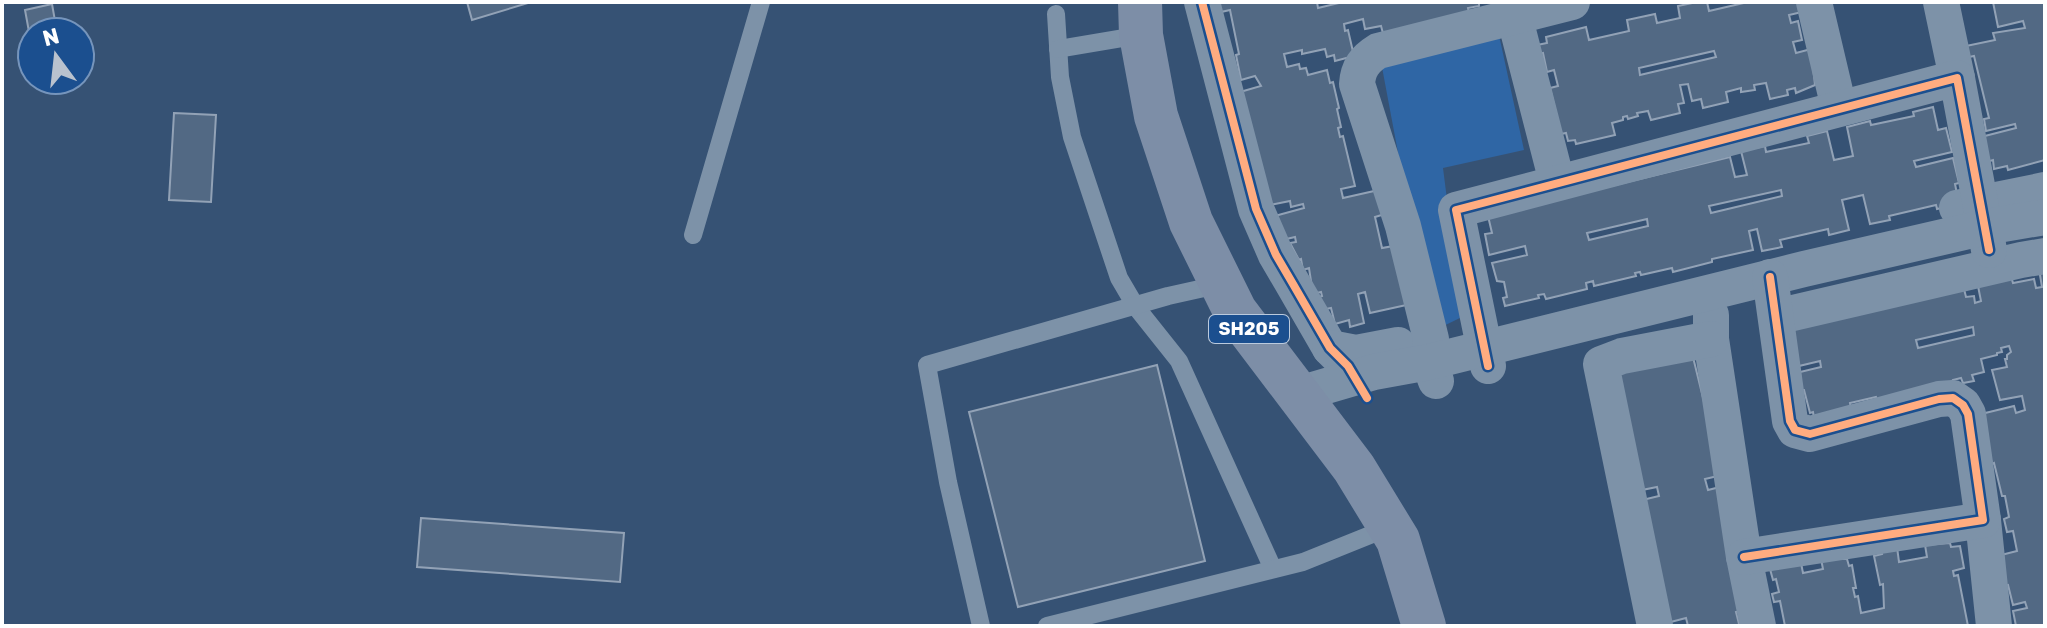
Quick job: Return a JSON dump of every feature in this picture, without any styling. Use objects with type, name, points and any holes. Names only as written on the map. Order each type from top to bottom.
[{"type":"main road","name":"SH205","points":[[1141,18],[1156,116],[1191,222],[1235,311],[1354,468],[1390,526],[1398,540],[1424,626]]},
{"type":"street","points":[[1202,2],[1256,209],[1276,255],[1330,348],[1361,388]]},
{"type":"street","points":[[1432,361],[1403,226],[1357,84],[1358,74],[1368,58],[1378,51],[1572,2]]},
{"type":"street","points":[[1814,2],[1839,108]]},
{"type":"street","points":[[1941,2],[1985,227]]},
{"type":"street","points":[[1514,15],[1557,182]]},
{"type":"street","points":[[1484,346],[1456,210],[1957,78]]},
{"type":"street","points":[[1484,346],[1705,316],[1774,298],[1985,227],[2045,190]]},
{"type":"street","points":[[1306,403],[1361,388],[1432,361],[1484,346],[1985,227],[2045,217]]},
{"type":"street","points":[[1985,227],[2045,241]]},
{"type":"street","points":[[1774,298],[2045,256]]},
{"type":"street","points":[[1774,298],[1790,421],[1795,430],[1810,434],[1939,399],[1953,398],[1963,405],[1968,414],[1983,520],[1994,626]]},
{"type":"street","points":[[1705,316],[1758,626]]},
{"type":"street","points":[[1655,626],[1601,364],[1705,316]]},
{"type":"street","points":[[1330,348],[1432,361]]},
{"type":"street","points":[[1744,557],[1983,520]]},
{"type":"lane","points":[[693,235],[761,2]]},
{"type":"lane","points":[[1056,14],[1060,77],[1072,137],[1119,278],[1136,307],[1179,361],[1273,569]]},
{"type":"lane","points":[[1058,49],[1141,18]]},
{"type":"lane","points":[[981,626],[948,482],[927,365],[1168,296],[1222,284]]},
{"type":"lane","points":[[1047,626],[1303,562],[1390,526]]},
{"type":"shaded area","points":[[1497,26],[1524,150],[1443,168],[1462,317],[1429,333],[1425,296],[1381,62]]},
{"type":"building","points":[[467,2],[528,2],[528,3],[472,20]]},
{"type":"building","points":[[1218,2],[1317,2],[1318,8],[1343,2],[1479,2],[1479,6],[1468,8],[1470,17],[1384,37],[1381,26],[1365,29],[1363,19],[1344,24],[1354,56],[1335,61],[1334,55],[1327,57],[1325,49],[1284,54],[1287,67],[1299,64],[1300,69],[1306,68],[1308,75],[1327,70],[1339,108],[1340,137],[1343,136],[1355,186],[1341,189],[1343,198],[1383,189],[1385,214],[1375,217],[1382,248],[1399,245],[1411,304],[1370,313],[1365,292],[1358,294],[1364,323],[1350,327],[1349,320],[1335,324],[1331,308],[1326,309],[1315,298],[1322,296],[1321,292],[1313,294],[1309,268],[1303,270],[1301,259],[1290,243],[1296,242],[1295,237],[1282,240],[1271,217],[1304,208],[1303,204],[1291,207],[1290,201],[1265,206],[1240,92],[1261,86],[1255,76],[1241,80],[1230,10],[1221,12]]},
{"type":"building","points":[[1707,2],[1709,11],[1748,2],[1800,2],[1802,12],[1789,15],[1791,23],[1798,21],[1802,40],[1793,42],[1796,53],[1811,49],[1815,85],[1796,93],[1795,88],[1787,90],[1788,95],[1770,99],[1766,83],[1754,85],[1755,90],[1741,92],[1741,88],[1726,92],[1728,102],[1703,108],[1701,99],[1692,101],[1688,84],[1680,85],[1684,103],[1678,104],[1680,113],[1651,120],[1648,111],[1637,113],[1638,116],[1623,117],[1623,120],[1612,123],[1615,135],[1576,144],[1575,140],[1568,141],[1566,133],[1561,134],[1550,88],[1558,86],[1554,70],[1547,72],[1543,53],[1539,54],[1537,45],[1547,43],[1546,37],[1586,27],[1589,40],[1629,31],[1627,20],[1655,14],[1657,23],[1680,18],[1678,6]],"holes":[[[1714,51],[1716,57],[1640,75],[1639,68]]]},
{"type":"building","points":[[1993,2],[2045,2],[2045,160],[2008,170],[2007,166],[1994,169],[1993,160],[1983,163],[1977,138],[2016,128],[2015,124],[1986,131],[1984,119],[1989,118],[1974,56],[1969,57],[1966,46],[1995,40],[1993,33],[2025,28],[2023,21],[1998,27]]},
{"type":"building","points":[[52,4],[54,16],[26,16],[25,10]]},
{"type":"building","points":[[1933,107],[1938,130],[1946,128],[1952,152],[1914,161],[1916,167],[1953,158],[1959,183],[1955,184],[1959,204],[1937,209],[1936,205],[1889,216],[1890,220],[1870,224],[1863,195],[1842,200],[1849,230],[1829,235],[1828,229],[1780,240],[1782,247],[1762,251],[1757,229],[1749,231],[1753,250],[1673,272],[1672,268],[1641,275],[1640,272],[1635,273],[1636,276],[1594,286],[1593,281],[1586,283],[1587,289],[1546,299],[1544,294],[1538,295],[1539,298],[1505,306],[1504,282],[1497,281],[1492,263],[1527,255],[1525,246],[1489,255],[1485,234],[1492,233],[1488,216],[1730,157],[1735,177],[1747,175],[1741,151],[1765,146],[1766,152],[1809,143],[1807,136],[1827,131],[1834,160],[1853,156],[1847,127],[1914,116],[1913,112]],"holes":[[[1781,190],[1782,196],[1711,213],[1709,206]],[[1647,219],[1648,226],[1589,240],[1587,233]]]},
{"type":"building","points":[[174,113],[216,115],[211,202],[169,200]]},
{"type":"building","points":[[2045,268],[2045,626],[2016,626],[2013,611],[2027,608],[2025,602],[2013,605],[2008,585],[2004,586],[2001,555],[2017,551],[2013,531],[2007,532],[2004,519],[2009,517],[2005,496],[2002,496],[1992,464],[1981,414],[2014,406],[2016,413],[2025,410],[2022,396],[2000,400],[1992,370],[2007,367],[2005,359],[2011,352],[2009,346],[2001,348],[2002,352],[1997,355],[1981,359],[1984,372],[1972,375],[1974,381],[1963,383],[1961,378],[1953,380],[1954,385],[1878,403],[1876,397],[1850,403],[1851,409],[1814,418],[1804,390],[1801,390],[1800,372],[1821,367],[1820,361],[1799,366],[1789,321],[1964,289],[1966,297],[1974,296],[1975,303],[1981,301],[1978,286],[2009,270],[2013,283],[2034,279],[2036,288],[2042,287],[2039,269]],"holes":[[[1973,327],[1974,335],[1918,348],[1916,340]]]},
{"type":"building","points":[[1692,353],[1722,475],[1705,479],[1708,490],[1724,486],[1753,608],[1736,612],[1739,624],[1756,620],[1757,626],[1688,626],[1686,618],[1663,624],[1634,502],[1659,496],[1657,487],[1632,492],[1609,373]]},
{"type":"building","points":[[1157,365],[1205,561],[1018,607],[969,412]]},
{"type":"building","points":[[421,518],[624,533],[620,582],[417,567]]},
{"type":"building","points":[[1950,543],[1951,547],[1960,546],[1964,568],[1953,571],[1954,576],[1958,575],[1968,626],[1785,626],[1780,601],[1774,602],[1772,594],[1779,592],[1770,569],[1801,563],[1803,573],[1823,569],[1821,559],[1847,559],[1849,566],[1852,565],[1856,588],[1853,588],[1861,613],[1884,608],[1883,584],[1880,585],[1874,556],[1882,554],[1881,550],[1897,547],[1899,562],[1927,557],[1925,545]]},
{"type":"cycle path","points":[[1202,2],[1256,209],[1276,255],[1330,348],[1348,366],[1367,398]]},
{"type":"cycle path","points":[[1488,366],[1456,210],[1957,78],[1989,250]]},
{"type":"cycle path","points":[[1744,557],[1983,520],[1968,414],[1963,405],[1953,398],[1939,399],[1810,434],[1795,430],[1790,421],[1770,277]]}]
